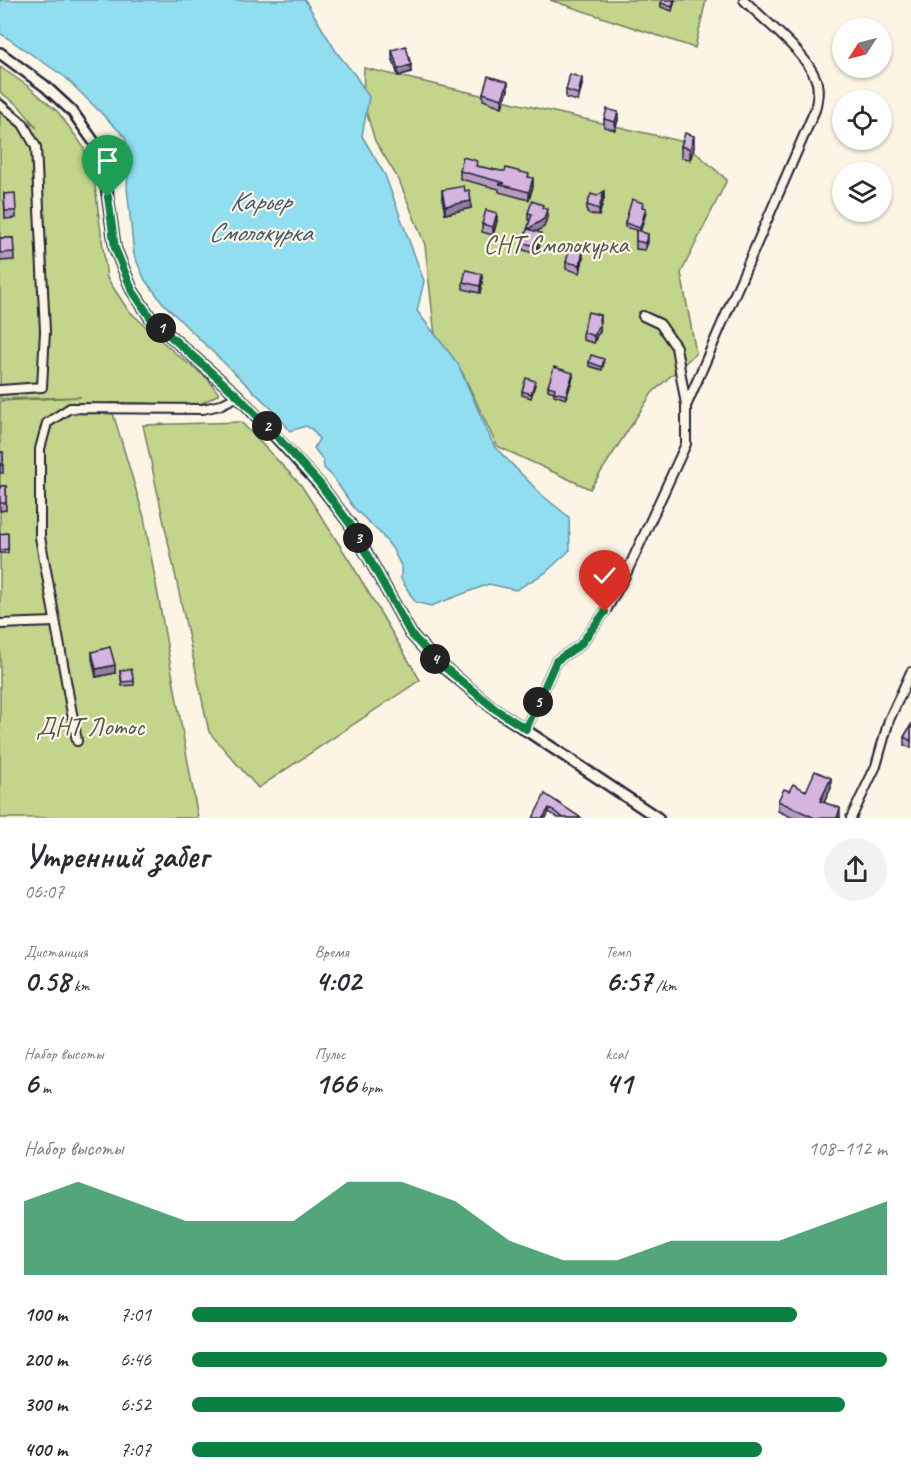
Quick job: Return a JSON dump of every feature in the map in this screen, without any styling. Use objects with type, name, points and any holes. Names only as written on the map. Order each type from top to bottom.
[{"type":"street","points":[[686,405],[814,110],[819,93],[817,81],[810,68],[784,37],[744,0]]},
{"type":"street","points":[[0,53],[52,92],[72,111],[94,142],[104,170],[115,248],[132,290],[152,320],[238,396],[306,469],[350,524],[411,634],[432,657],[489,704],[658,818]]},
{"type":"street","points":[[0,105],[23,124],[36,147],[45,331],[42,387],[0,390]]},
{"type":"street","points":[[526,729],[556,661],[580,645],[605,612],[625,576],[686,444],[686,405],[676,347],[660,324],[643,316]]},
{"type":"street","points":[[77,741],[40,537],[40,449],[47,423],[70,408],[203,409],[220,405],[238,396]]},
{"type":"street","points":[[0,624],[55,622]]},
{"type":"street","points":[[851,818],[876,766],[889,720],[911,672]]},
{"type":"green space","points":[[550,0],[706,0],[695,48]]},
{"type":"green space","name":"ДНТ Лотос","points":[[0,67],[28,86],[58,112],[83,146],[94,179],[107,278],[128,310],[175,353],[208,379],[219,394],[195,407],[110,403],[144,517],[198,818],[0,818],[0,401],[81,397],[0,399],[0,97],[37,128],[19,106],[0,92]]},
{"type":"green space","name":"СНТ Смолокурка","points":[[364,68],[684,142],[727,180],[681,273],[696,353],[652,393],[590,489],[497,446],[463,374],[435,336],[425,245],[399,180],[375,141],[363,101]]},
{"type":"green space","points":[[241,422],[301,485],[351,563],[420,680],[258,788],[209,732],[143,425]]},
{"type":"water","name":"Карьер Смолокурка","points":[[0,0],[305,0],[337,53],[369,97],[362,136],[385,175],[424,281],[417,311],[458,364],[494,446],[543,496],[569,517],[570,550],[545,573],[516,590],[489,584],[431,606],[415,602],[401,579],[401,566],[392,548],[354,508],[324,468],[323,460],[314,448],[319,439],[313,430],[306,426],[290,431],[276,413],[163,303],[145,280],[134,255],[127,187],[129,154],[125,137],[65,77],[0,33]]},
{"type":"building","points":[[662,0],[674,0],[672,7],[661,3]]},
{"type":"building","points":[[406,46],[411,65],[398,69],[392,50]]},
{"type":"building","points":[[570,74],[582,78],[578,94],[566,90]]},
{"type":"building","points":[[488,76],[508,82],[502,99],[483,93]]},
{"type":"building","points":[[607,109],[618,112],[615,122],[604,119]]},
{"type":"building","points":[[685,133],[694,136],[690,149],[681,146]]},
{"type":"building","points":[[463,157],[477,161],[476,166],[501,171],[505,171],[506,168],[529,174],[528,177],[533,178],[529,192],[460,171]]},
{"type":"building","points":[[464,186],[465,191],[469,190],[471,201],[445,206],[442,190]]},
{"type":"building","points":[[604,191],[599,209],[587,205],[591,194],[597,196]]},
{"type":"building","points":[[15,193],[16,211],[5,211],[4,194]]},
{"type":"building","points":[[632,199],[643,203],[642,207],[646,208],[640,228],[625,223]]},
{"type":"building","points":[[532,201],[547,209],[544,219],[528,229],[541,233],[537,246],[523,243],[532,214],[528,213]]},
{"type":"building","points":[[486,210],[497,213],[493,227],[482,224]]},
{"type":"building","points":[[636,230],[648,234],[645,243],[636,241]]},
{"type":"building","points":[[0,238],[13,238],[14,252],[0,253]]},
{"type":"building","points":[[570,247],[583,251],[580,265],[566,262]]},
{"type":"building","points":[[466,270],[482,274],[480,286],[463,282]]},
{"type":"building","points":[[588,312],[600,315],[600,325],[594,336],[583,332]]},
{"type":"building","points":[[591,355],[604,359],[602,367],[589,362]]},
{"type":"building","points":[[554,367],[573,373],[566,395],[554,392],[555,388],[548,386]]},
{"type":"building","points":[[526,378],[535,381],[531,394],[522,391]]},
{"type":"building","points":[[0,452],[3,452],[3,465],[0,465]]},
{"type":"building","points":[[0,486],[6,486],[6,503],[0,503]]},
{"type":"building","points":[[8,533],[8,549],[0,550],[0,534]]},
{"type":"building","points":[[110,647],[115,665],[96,669],[92,652]]},
{"type":"building","points":[[131,669],[134,681],[122,682],[120,671]]},
{"type":"building","points":[[911,725],[911,741],[904,737]]},
{"type":"building","points":[[815,771],[831,778],[820,801],[840,808],[837,818],[815,818],[778,801],[784,789],[789,791],[793,784],[806,791]]},
{"type":"building","points":[[545,794],[581,818],[564,818],[549,808],[543,818],[533,818]]},
{"type":"route","points":[[108,197],[115,248],[132,290],[152,320],[238,396],[320,484],[350,524],[411,634],[432,657],[495,709],[526,729],[556,661],[580,645],[605,612]]}]
